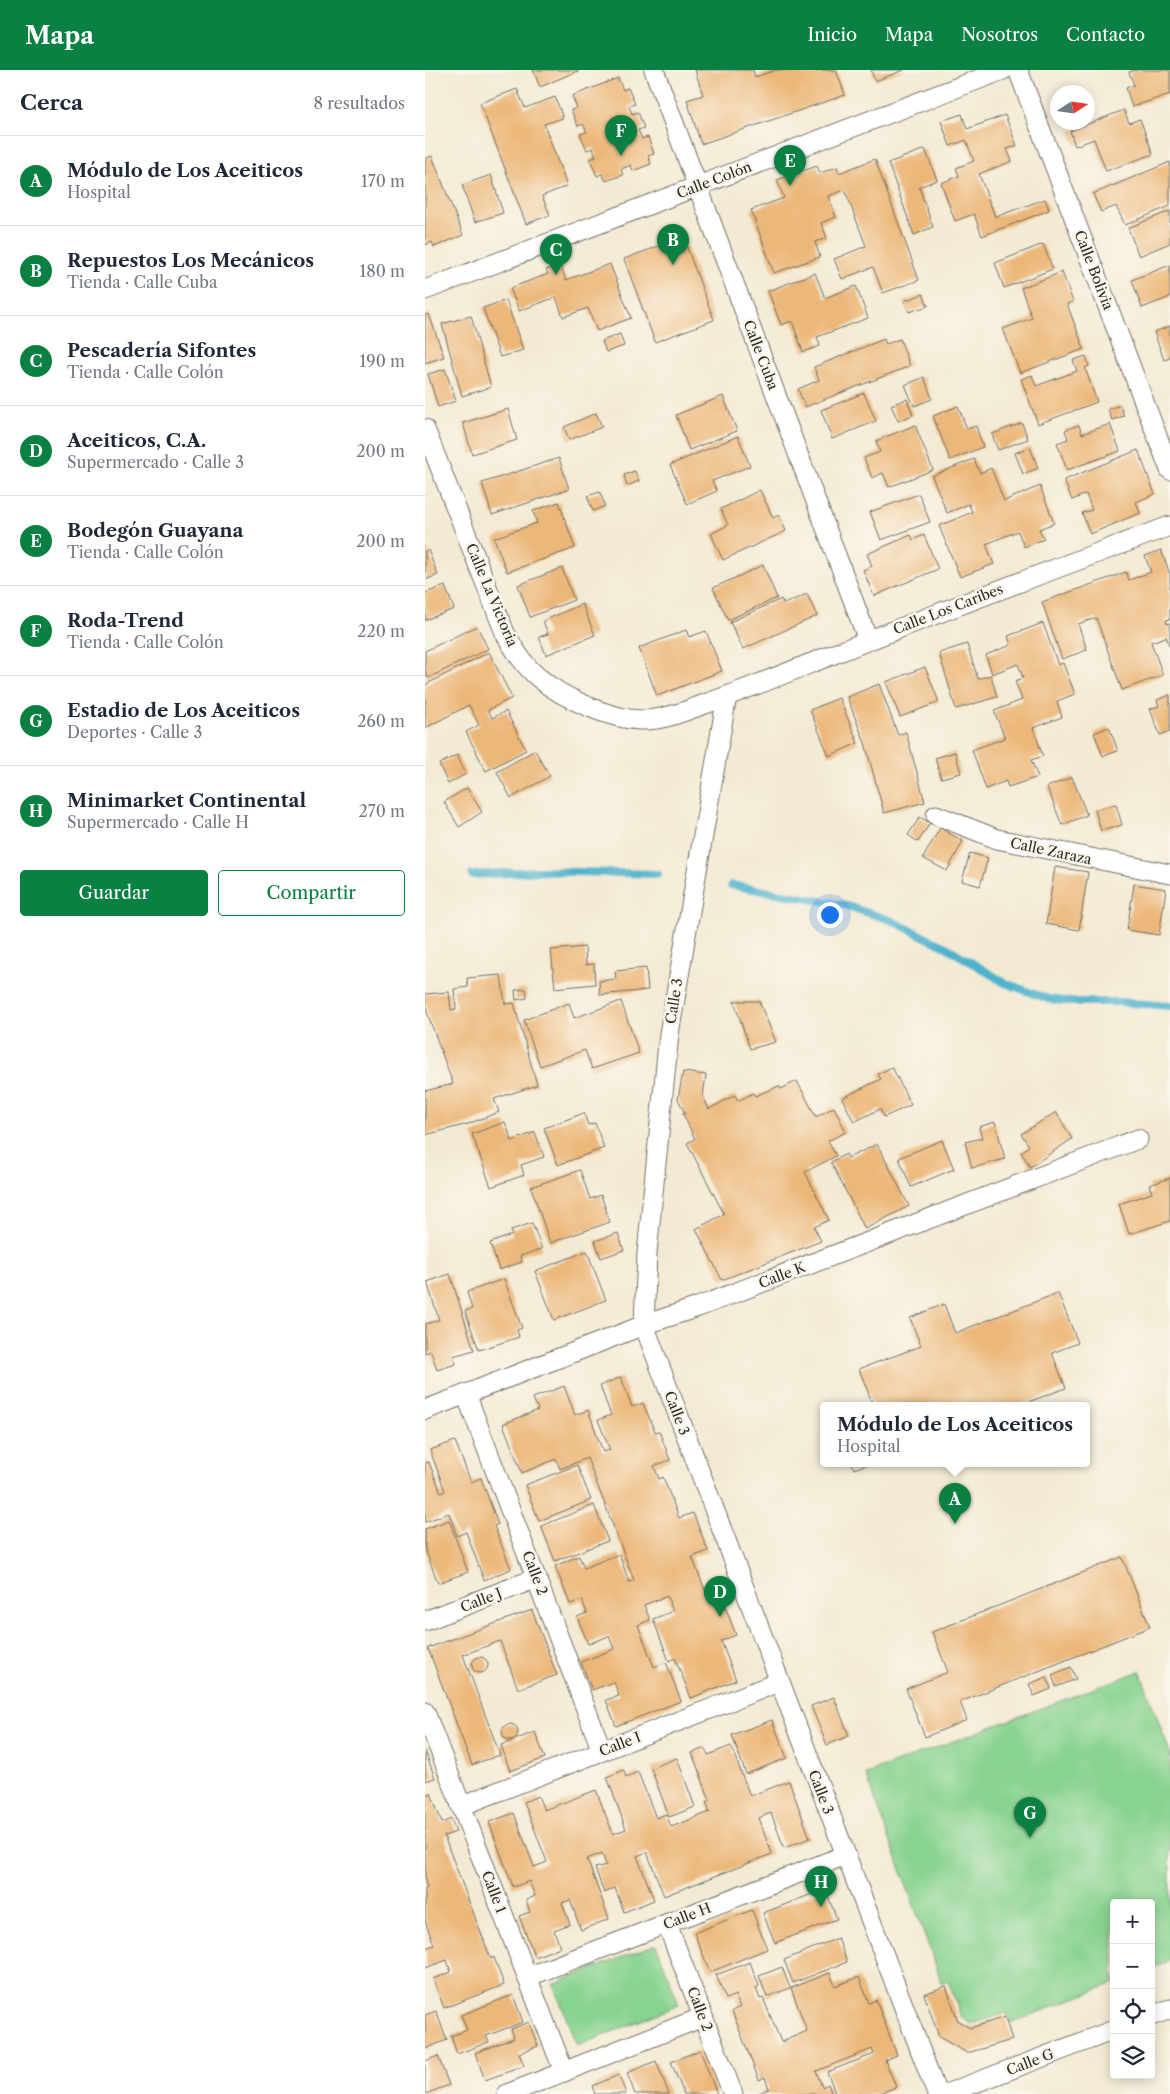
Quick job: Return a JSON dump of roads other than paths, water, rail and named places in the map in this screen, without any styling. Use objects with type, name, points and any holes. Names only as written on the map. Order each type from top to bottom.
[{"type":"street","name":"Calle Cuba","points":[[653,70],[868,640]]},
{"type":"street","name":"Calle Colón","points":[[425,290],[1003,70]]},
{"type":"street","name":"Calle Bolivia","points":[[1018,70],[1170,470]]},
{"type":"street","name":"Calle La Victoria","points":[[425,429],[505,633],[516,652],[539,678],[591,707],[621,717],[643,720],[670,716],[727,696]]},
{"type":"street","name":"Calle Los Caribes","points":[[727,696],[868,640],[1170,526]]},
{"type":"street","name":"Calle 3","points":[[727,696],[669,1034],[647,1253],[644,1325],[937,2094]]},
{"type":"street","name":"Calle Zaraza","points":[[936,815],[997,839],[1170,874]]},
{"type":"street","name":"Calle K","points":[[425,1410],[644,1325],[716,1300],[1138,1139]]},
{"type":"street","name":"Calle 2","points":[[467,1394],[602,1751]]},
{"type":"street","name":"Calle J","points":[[425,1621],[537,1578]]},
{"type":"street","name":"Calle I","points":[[461,1806],[779,1682]]},
{"type":"street","name":"Calle 1","points":[[425,1712],[564,2072]]},
{"type":"street","name":"Calle H","points":[[527,1977],[846,1855]]},
{"type":"street","name":"Calle 2","points":[[667,1924],[733,2094]]},
{"type":"street","points":[[1155,2015],[1170,2009]]},
{"type":"street","points":[[507,2094],[703,2017]]},
{"type":"street","name":"Calle G","points":[[946,2094],[1110,2032]]},
{"type":"waterway","points":[[472,875],[539,871],[658,874]]},
{"type":"waterway","points":[[731,885],[844,905],[890,920],[948,948],[1005,983],[1048,999],[1072,1002],[1119,1002],[1170,1006]]},
{"type":"place","name":"Roda-Trend","points":[[621,156]]},
{"type":"place","name":"Bodegón Guayana","points":[[790,186]]},
{"type":"place","name":"Repuestos Los Mecánicos","points":[[673,265]]},
{"type":"place","name":"Pescadería Sifontes","points":[[556,275]]},
{"type":"place","name":"Módulo de Los Aceiticos","points":[[955,1524]]},
{"type":"place","name":"Aceiticos, C.A.","points":[[720,1617]]},
{"type":"place","name":"Estadio de Los Aceiticos","points":[[1030,1838]]},
{"type":"place","name":"Minimarket Continental","points":[[821,1907]]}]
